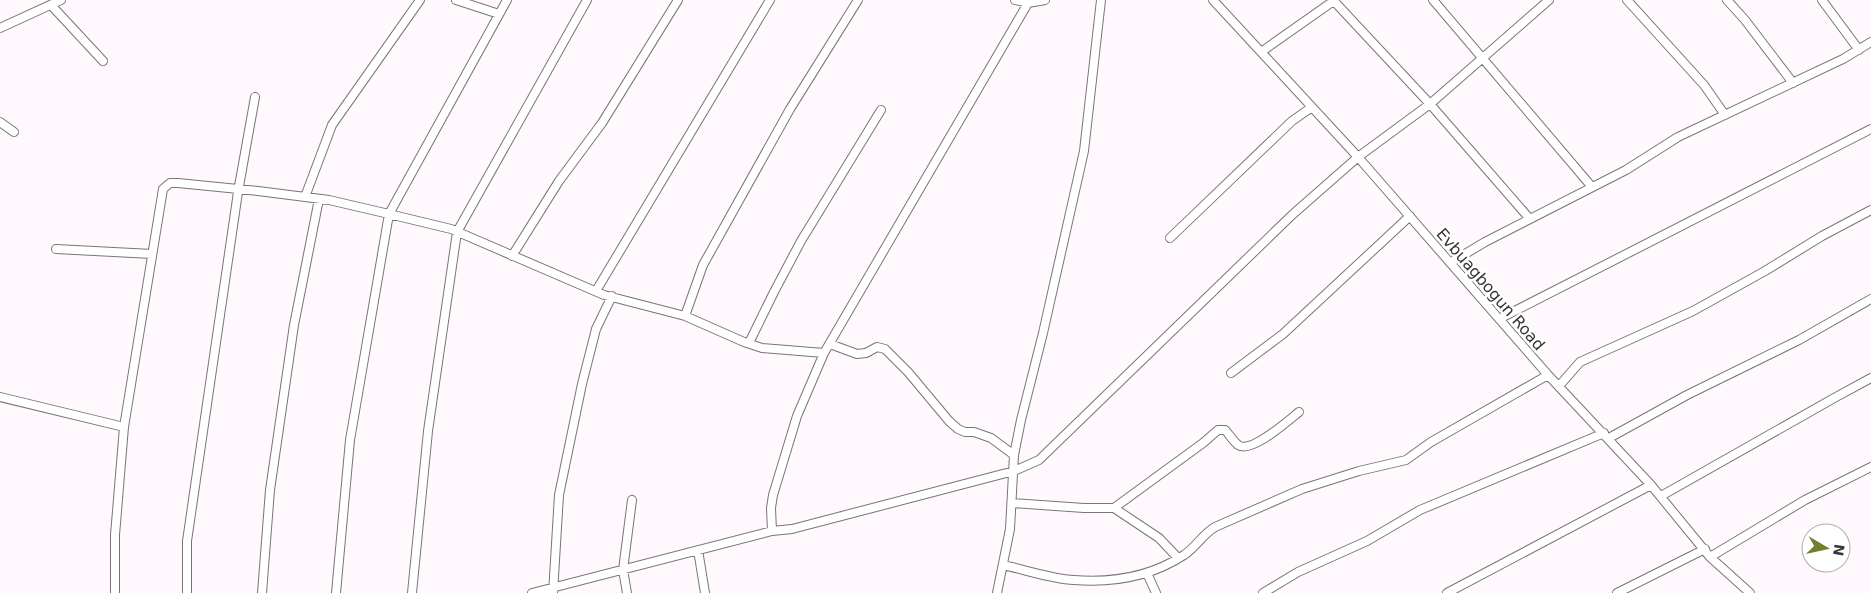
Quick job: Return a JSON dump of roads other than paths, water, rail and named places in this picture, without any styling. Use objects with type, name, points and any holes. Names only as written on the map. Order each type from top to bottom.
[{"type":"street","points":[[0,28],[60,0]]},
{"type":"street","points":[[305,197],[332,125],[420,0]]},
{"type":"street","points":[[456,0],[499,14]]},
{"type":"street","points":[[336,593],[350,440],[389,214],[507,0]]},
{"type":"street","points":[[412,593],[428,431],[457,232],[587,0]]},
{"type":"street","points":[[512,256],[559,180],[602,123],[678,0]]},
{"type":"street","points":[[596,291],[770,0]]},
{"type":"street","points":[[685,316],[703,265],[790,109],[858,0]]},
{"type":"street","points":[[1016,0],[1028,3],[1045,0]]},
{"type":"street","points":[[998,593],[1010,529],[1014,455],[1084,151],[1101,0]]},
{"type":"street","name":"Evbuagbogun Road","points":[[1213,0],[1358,157],[1548,375],[1661,496],[1710,557],[1750,593]]},
{"type":"street","points":[[1261,52],[1334,0],[1430,104],[1529,218]]},
{"type":"street","points":[[1433,0],[1592,187]]},
{"type":"street","points":[[532,593],[553,590],[698,550],[1014,471],[1039,460],[1292,215],[1358,157],[1430,104],[1549,0]]},
{"type":"street","points":[[1627,0],[1704,85],[1725,115]]},
{"type":"street","points":[[1727,0],[1746,20],[1793,83]]},
{"type":"street","points":[[1822,0],[1859,50]]},
{"type":"street","points":[[772,531],[771,508],[783,460],[796,416],[824,354],[1028,3]]},
{"type":"street","points":[[50,5],[103,61]]},
{"type":"street","points":[[1450,263],[1529,218],[1626,170],[1678,137],[1843,60],[1871,42]]},
{"type":"street","points":[[186,593],[187,541],[239,189],[256,97]]},
{"type":"street","points":[[1170,238],[1292,121],[1312,107]]},
{"type":"street","points":[[749,343],[801,241],[881,110]]},
{"type":"street","points":[[0,122],[14,132]]},
{"type":"street","points":[[1499,319],[1871,129]]},
{"type":"street","points":[[115,593],[115,535],[124,427],[163,189],[166,186],[178,183],[305,197],[389,214],[457,232],[596,291],[685,316],[762,348],[824,354]]},
{"type":"street","points":[[262,593],[275,451],[294,325],[319,199]]},
{"type":"street","points":[[1559,386],[1580,362],[1693,311],[1765,271],[1822,236],[1871,210]]},
{"type":"street","points":[[1231,374],[1283,334],[1410,216]]},
{"type":"street","points":[[56,249],[152,254]]},
{"type":"street","points":[[553,590],[559,495],[582,384],[596,329],[612,296]]},
{"type":"street","points":[[1263,593],[1298,572],[1368,541],[1420,510],[1606,436],[1799,340],[1871,299]]},
{"type":"street","points":[[830,344],[857,354],[866,353],[877,347],[885,349],[958,429],[991,438],[1014,455]]},
{"type":"street","points":[[1003,565],[1073,580],[1111,580],[1147,573],[1178,558],[1195,546],[1204,534],[1216,527],[1302,489],[1359,470],[1406,460],[1431,442],[1548,375]]},
{"type":"street","points":[[1661,496],[1871,378]]},
{"type":"street","points":[[0,397],[124,427]]},
{"type":"street","points":[[1114,508],[1218,430],[1224,430],[1238,445],[1247,446],[1277,431],[1299,412]]},
{"type":"street","points":[[1710,557],[1805,500],[1871,467]]},
{"type":"street","points":[[1447,593],[1651,485]]},
{"type":"street","points":[[627,593],[623,570],[632,500]]},
{"type":"street","points":[[1012,503],[1114,508],[1159,538],[1178,558]]},
{"type":"street","points":[[1618,593],[1705,549]]},
{"type":"street","points":[[698,550],[705,593]]},
{"type":"street","points":[[1147,573],[1156,593]]}]
